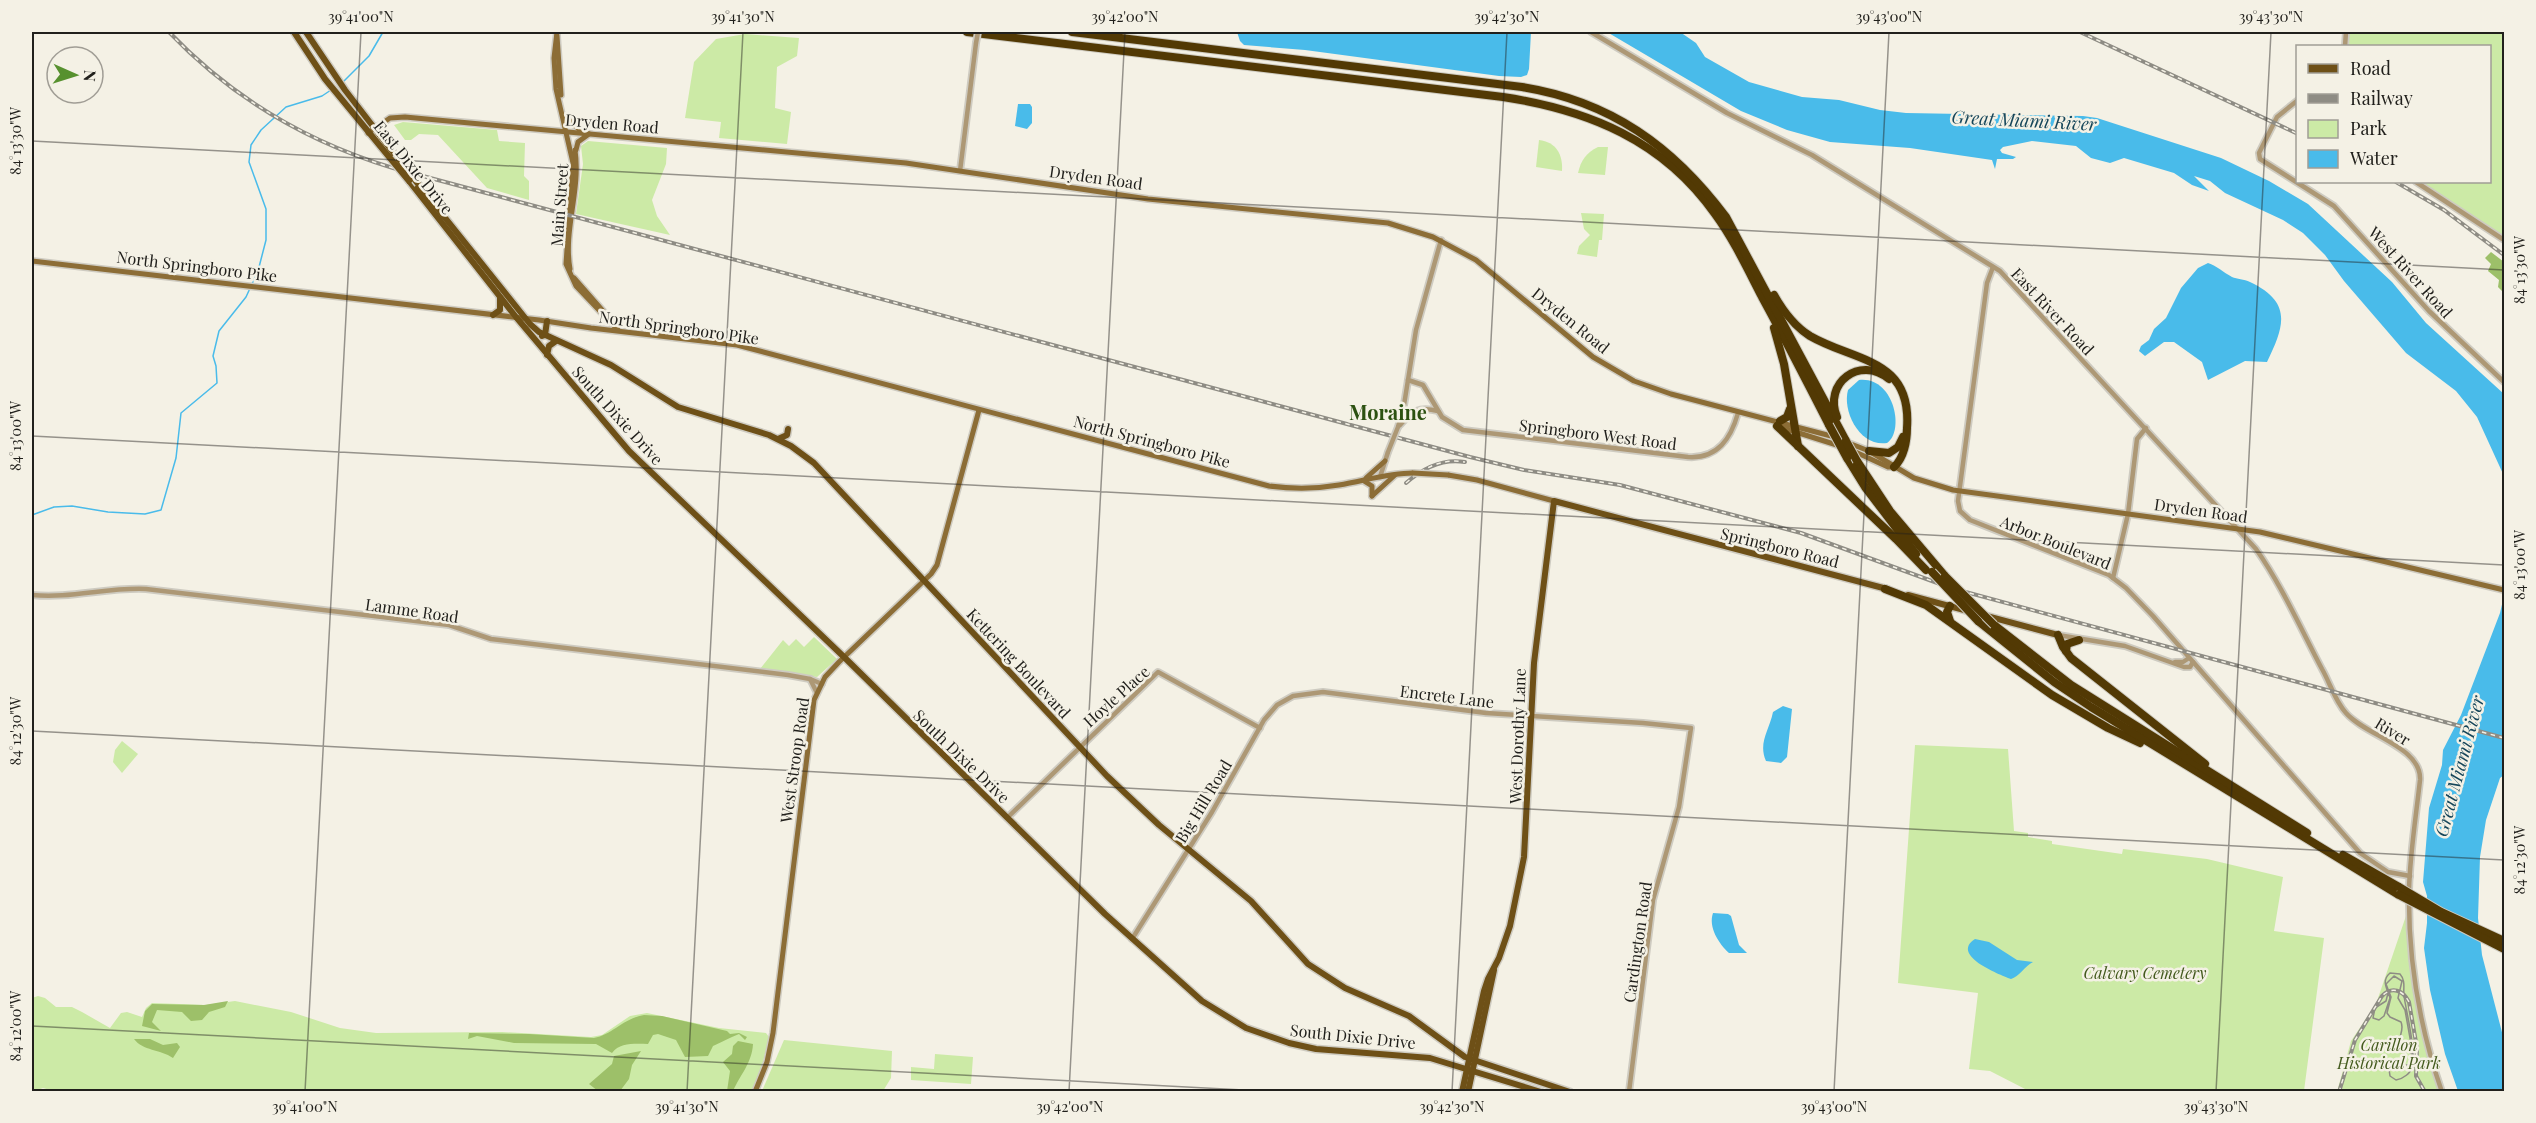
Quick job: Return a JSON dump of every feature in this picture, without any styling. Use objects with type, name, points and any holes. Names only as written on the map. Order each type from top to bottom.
[{"type":"highway","points":[[967,32],[1503,97],[1583,114],[1621,132],[1652,151],[1691,185],[1724,226],[1847,458],[1881,510],[1929,571]]},
{"type":"highway","points":[[1072,32],[1514,86],[1577,100],[1611,115],[1665,149],[1708,193],[1755,260],[1779,303],[1802,330],[1825,343],[1876,363],[1894,380],[1905,403],[1908,426],[1903,452],[1894,467]]},
{"type":"highway","points":[[1738,238],[1857,461],[1890,511],[1945,576],[1994,625],[2071,685],[2399,891],[2503,940]]},
{"type":"highway","points":[[1760,294],[1778,340],[1797,444],[1809,458]]},
{"type":"highway","points":[[1840,430],[1834,409],[1835,391],[1846,376],[1867,369],[1883,374],[1897,391],[1903,410],[1903,437],[1894,467]]},
{"type":"highway","points":[[1790,404],[1788,416],[1776,423],[1809,458],[1896,539],[1978,621],[2067,691],[2194,770],[2399,891],[2505,949]]},
{"type":"highway","points":[[1869,451],[1889,453],[1898,447],[1903,437]]},
{"type":"highway","points":[[1886,589],[1926,605],[2042,689],[2081,713],[2194,770]]},
{"type":"highway","points":[[1950,606],[1947,615],[1952,624]]},
{"type":"highway","points":[[2058,636],[2066,653],[2134,709],[2240,790]]},
{"type":"highway","points":[[2066,653],[2067,644],[2079,640]]},
{"type":"main road","name":"East Dixie Drive","points":[[294,32],[338,95],[516,317]]},
{"type":"main road","name":"East Dixie Drive","points":[[306,32],[345,90],[525,318]]},
{"type":"main road","name":"Main Street","points":[[557,33],[555,75],[576,150],[577,179],[569,252],[571,270],[579,284],[614,322],[619,331]]},
{"type":"main road","name":"Dryden Road","points":[[368,133],[390,118],[400,117],[880,160],[1148,199],[1375,220],[1441,240],[1485,267],[1579,346],[1621,374],[1665,393],[1831,436],[1869,451],[1926,483],[1959,491],[2274,535],[2505,590]]},
{"type":"main road","points":[[554,131],[563,125],[566,118],[574,127],[587,134],[578,142],[576,150]]},
{"type":"main road","name":"Main Street","points":[[570,133],[574,178],[566,264],[573,283],[590,304],[619,331]]},
{"type":"main road","name":"North Springboro Pike","points":[[32,261],[737,345],[1269,486],[1314,488],[1380,477]]},
{"type":"main road","points":[[493,315],[502,306],[500,297]]},
{"type":"main road","points":[[590,304],[604,321],[604,325],[597,329]]},
{"type":"main road","name":"South Dixie Drive","points":[[516,317],[629,451],[844,657],[1132,939],[1208,1005],[1237,1023],[1289,1044],[1316,1049],[1410,1056],[1441,1061],[1512,1082]]},
{"type":"main road","name":"Kettering Boulevard","points":[[525,318],[545,336],[611,365],[669,402],[687,411],[778,439],[814,463],[1079,747],[1137,805],[1251,901],[1308,964],[1345,988],[1409,1016],[1456,1052],[1570,1092]]},
{"type":"main road","points":[[535,340],[545,336],[547,321]]},
{"type":"main road","points":[[548,355],[549,346],[556,341]]},
{"type":"main road","name":"West Stroop Road","points":[[755,1092],[767,1062],[773,1033],[809,730],[817,693],[844,657],[934,570],[939,560],[980,410]]},
{"type":"main road","name":"Dryden Road","points":[[1794,428],[1860,453],[1888,467],[1894,467]]},
{"type":"main road","points":[[778,439],[787,435],[788,429]]},
{"type":"main road","points":[[1385,461],[1362,480],[1372,486],[1372,496],[1397,474]]},
{"type":"main road","name":"Springboro Road","points":[[1380,477],[1413,473],[1448,475],[1477,480],[2058,636]]},
{"type":"main road","name":"West Dorothy Lane","points":[[1468,1092],[1474,1048],[1494,970],[1512,916],[1524,857],[1528,817],[1530,716],[1542,582],[1554,501]]},
{"type":"main road","points":[[1441,1061],[1451,1053],[1447,1046]]},
{"type":"main road","points":[[1456,1052],[1474,1048],[1487,1064]]},
{"type":"main road","points":[[1453,1064],[1465,1077]]},
{"type":"main road","name":"West Dorothy Lane","points":[[1462,1092],[1465,1077],[1470,1070]]},
{"type":"main road","points":[[1512,1082],[1536,1087],[1543,1082]]},
{"type":"main road","points":[[1512,1082],[1542,1092],[1545,1088],[1562,1089]]},
{"type":"street","points":[[960,171],[978,32]]},
{"type":"street","name":"East River Road","points":[[1591,32],[1727,113],[1812,156],[2008,278],[2239,529],[2269,568],[2339,704],[2348,716]]},
{"type":"street","name":"West River Road","points":[[2296,102],[2277,118],[2259,156],[2265,164],[2296,181]]},
{"type":"street","name":"West River Road","points":[[2299,183],[2334,206],[2429,311],[2505,382]]},
{"type":"street","points":[[2418,183],[2505,240]]},
{"type":"street","points":[[1380,477],[1398,427],[1416,330],[1441,240]]},
{"type":"street","name":"Arbor Boulevard","points":[[1993,267],[1987,283],[1959,491],[1958,506],[1966,518],[2085,564],[2113,578],[2133,595],[2206,676],[2360,853],[2388,872],[2410,876]]},
{"type":"street","points":[[1408,380],[1420,383],[1426,388],[1438,411]]},
{"type":"street","points":[[1398,427],[1417,409],[1426,408],[1438,411]]},
{"type":"street","name":"Springboro West Road","points":[[1438,411],[1450,424],[1468,431],[1693,457],[1708,455],[1724,444],[1730,436],[1738,412]]},
{"type":"street","points":[[2113,578],[2128,514],[2137,439],[2146,429]]},
{"type":"street","name":"Lamme Road","points":[[32,595],[66,596],[146,589],[449,625],[491,639],[810,679],[822,684]]},
{"type":"street","name":"Springboro Road","points":[[2058,636],[2125,646],[2206,676]]},
{"type":"street","points":[[2172,662],[2191,660],[2190,667],[2184,667]]},
{"type":"street","name":"Hoyle Place","points":[[1007,818],[1158,672],[1260,728]]},
{"type":"street","points":[[810,679],[817,693]]},
{"type":"street","name":"Encrete Lane","points":[[1309,692],[1465,711],[1691,728]]},
{"type":"street","name":"Big Hill Road","points":[[1132,939],[1260,728],[1278,705],[1293,696],[1309,692]]},
{"type":"street","name":"River","points":[[2348,716],[2410,755],[2418,764],[2420,772],[2410,876]]},
{"type":"street","name":"Cardington Road","points":[[1629,1092],[1653,900],[1679,807],[1691,728]]},
{"type":"street","points":[[2410,876],[2410,939],[2414,984],[2426,1039],[2442,1092]]},
{"type":"green space","points":[[2346,32],[2504,32],[2504,240],[2418,183],[2491,183],[2491,45],[2345,45]]},
{"type":"green space","points":[[745,34],[799,38],[797,56],[777,67],[775,108],[791,112],[787,144],[719,138],[721,122],[685,118],[694,62],[716,39]]},
{"type":"green space","points":[[403,122],[497,130],[499,141],[525,143],[524,176],[529,181],[529,200],[487,188],[438,135],[419,134],[411,140],[405,140],[394,125]]},
{"type":"green space","points":[[1539,140],[1550,143],[1560,154],[1562,171],[1536,167]]},
{"type":"green space","points":[[588,141],[667,148],[666,164],[652,200],[657,216],[670,235],[576,214],[583,164],[581,146]]},
{"type":"green space","points":[[1598,147],[1608,147],[1605,175],[1578,173],[1585,157]]},
{"type":"green space","points":[[1581,213],[1604,214],[1602,240],[1599,240],[1597,257],[1577,254],[1579,246],[1590,235],[1584,229]]},
{"type":"green space","points":[[2491,252],[2504,262],[2504,293],[2498,287],[2499,280],[2488,271],[2491,264],[2485,258]]},
{"type":"green space","points":[[814,637],[837,659],[817,677],[760,669],[783,640],[789,646],[796,639],[804,647]]},
{"type":"green space","points":[[122,741],[138,754],[122,773],[113,762],[115,750]]},
{"type":"green space","name":"Calvary Cemetery","points":[[1915,745],[2008,749],[2014,831],[2028,833],[2028,837],[2052,841],[2052,844],[2122,854],[2123,849],[2207,859],[2283,877],[2274,931],[2324,938],[2304,1091],[2029,1091],[1990,1071],[1969,1069],[1978,993],[1898,983]]},
{"type":"green space","name":"Carillon Historical Park","points":[[2407,913],[2416,996],[2442,1091],[2337,1092],[2351,1041],[2376,1004]]},
{"type":"green space","points":[[38,996],[45,998],[56,1007],[72,1007],[110,1028],[121,1013],[127,1012],[142,1017],[146,1008],[152,1003],[206,1005],[235,1001],[291,1012],[340,1028],[376,1033],[502,1032],[591,1037],[602,1035],[630,1016],[647,1013],[719,1028],[766,1033],[769,1037],[762,1066],[752,1091],[57,1092],[43,1088],[32,1092],[32,998]]},
{"type":"green space","points":[[228,1001],[225,1007],[209,1012],[202,1020],[191,1021],[182,1012],[157,1010],[152,1022],[161,1031],[142,1026],[145,1011],[152,1004],[204,1005]]},
{"type":"green space","points":[[644,1015],[662,1016],[727,1031],[730,1034],[739,1033],[747,1037],[745,1040],[739,1034],[713,1046],[708,1056],[685,1057],[676,1040],[658,1034],[653,1035],[648,1044],[624,1045],[612,1053],[596,1044],[514,1043],[477,1036],[468,1039],[469,1033],[594,1038]]},
{"type":"green space","points":[[134,1039],[150,1039],[163,1045],[177,1043],[180,1047],[173,1058],[142,1046]]},
{"type":"green space","points":[[784,1040],[892,1051],[891,1078],[883,1091],[762,1091]]},
{"type":"green space","points":[[738,1041],[753,1044],[752,1051],[733,1091],[727,1091],[730,1071],[723,1062],[732,1054],[733,1046]]},
{"type":"green space","points":[[641,1051],[632,1065],[629,1079],[620,1091],[598,1091],[589,1084],[612,1064],[614,1056]]},
{"type":"green space","points":[[935,1054],[973,1057],[971,1084],[911,1080],[911,1067],[934,1069]]},
{"type":"water","points":[[1237,32],[1531,32],[1529,69],[1527,75],[1521,77],[1499,76],[1305,50],[1244,45]]},
{"type":"water","name":"Great Miami River","points":[[1607,32],[1680,32],[1696,43],[1705,57],[1749,82],[1802,97],[1839,100],[1880,110],[1906,113],[2097,118],[2221,158],[2269,181],[2308,204],[2392,282],[2426,323],[2504,394],[2504,476],[2477,417],[2456,391],[2406,353],[2344,281],[2325,255],[2303,233],[2283,220],[2225,193],[2210,181],[2194,176],[2209,191],[2192,185],[2174,173],[2124,158],[2110,163],[2091,158],[2076,146],[2032,141],[2003,147],[2000,150],[2002,153],[2016,157],[1997,159],[1995,169],[1992,160],[1910,148],[1830,142],[1787,130],[1741,111]]},
{"type":"water","points":[[1018,104],[1030,104],[1032,107],[1032,123],[1027,129],[1015,126]]},
{"type":"water","points":[[2208,263],[2232,277],[2248,281],[2264,290],[2279,306],[2281,326],[2267,362],[2245,361],[2208,380],[2202,362],[2174,342],[2164,342],[2145,356],[2139,351],[2141,346],[2149,340],[2154,329],[2166,318],[2181,288],[2198,268]]},
{"type":"water","points":[[1859,380],[1871,381],[1881,386],[1893,406],[1895,428],[1887,443],[1869,440],[1861,434],[1851,417],[1847,399],[1848,390]]},
{"type":"water","name":"Great Miami River","points":[[2504,596],[2504,775],[2500,778],[2486,820],[2480,857],[2478,918],[2482,955],[2504,1040],[2504,1091],[2458,1091],[2445,1054],[2430,990],[2424,948],[2427,896],[2423,882],[2429,808],[2442,765],[2443,750],[2461,715],[2500,613]]},
{"type":"water","points":[[1783,706],[1792,709],[1787,757],[1781,763],[1766,761],[1763,748],[1765,737],[1773,712]]},
{"type":"water","points":[[1713,913],[1731,916],[1739,945],[1747,953],[1729,953],[1725,949],[1713,929]]},
{"type":"water","points":[[1975,939],[1989,942],[2017,960],[2033,962],[2014,978],[2005,977],[1972,957],[1968,951],[1969,945]]},
{"type":"waterway","points":[[343,82],[369,56],[383,32]]},
{"type":"waterway","points":[[32,515],[54,507],[72,506],[108,512],[145,514],[161,510],[176,458],[181,413],[217,383],[213,356],[219,331],[246,297],[258,271],[266,240],[266,209],[249,162],[251,145],[261,130],[286,107],[322,96],[331,90]]},
{"type":"tram line","points":[[2388,993],[2386,1001],[2375,1008],[2373,1018],[2379,1020],[2384,1016],[2390,998],[2386,985],[2386,979],[2387,976],[2390,973],[2400,974],[2404,982],[2414,1061],[2412,1069],[2404,1077],[2396,1080],[2390,1076],[2389,1069],[2392,1065],[2408,1065],[2413,1055],[2405,1010],[2398,998],[2402,981],[2394,976],[2386,984],[2391,997],[2387,1013],[2401,1022],[2400,1046],[2413,1055]]},
{"type":"railway","points":[[169,32],[218,77],[272,115],[330,145],[393,168],[1470,457],[1524,470],[1620,485],[1801,533],[1951,588],[2504,738]]},
{"type":"railway","points":[[2080,32],[2296,133]]},
{"type":"railway","points":[[2398,183],[2444,210],[2504,255]]},
{"type":"railway","points":[[1406,483],[1433,465],[1448,461],[1465,462]]},
{"type":"railway","points":[[2339,1092],[2355,1040],[2382,996],[2393,990],[2400,992],[2409,1002],[2417,1048],[2416,1076],[2425,1092]]},
{"type":"district","name":"Moraine","points":[[1388,411]]}]
